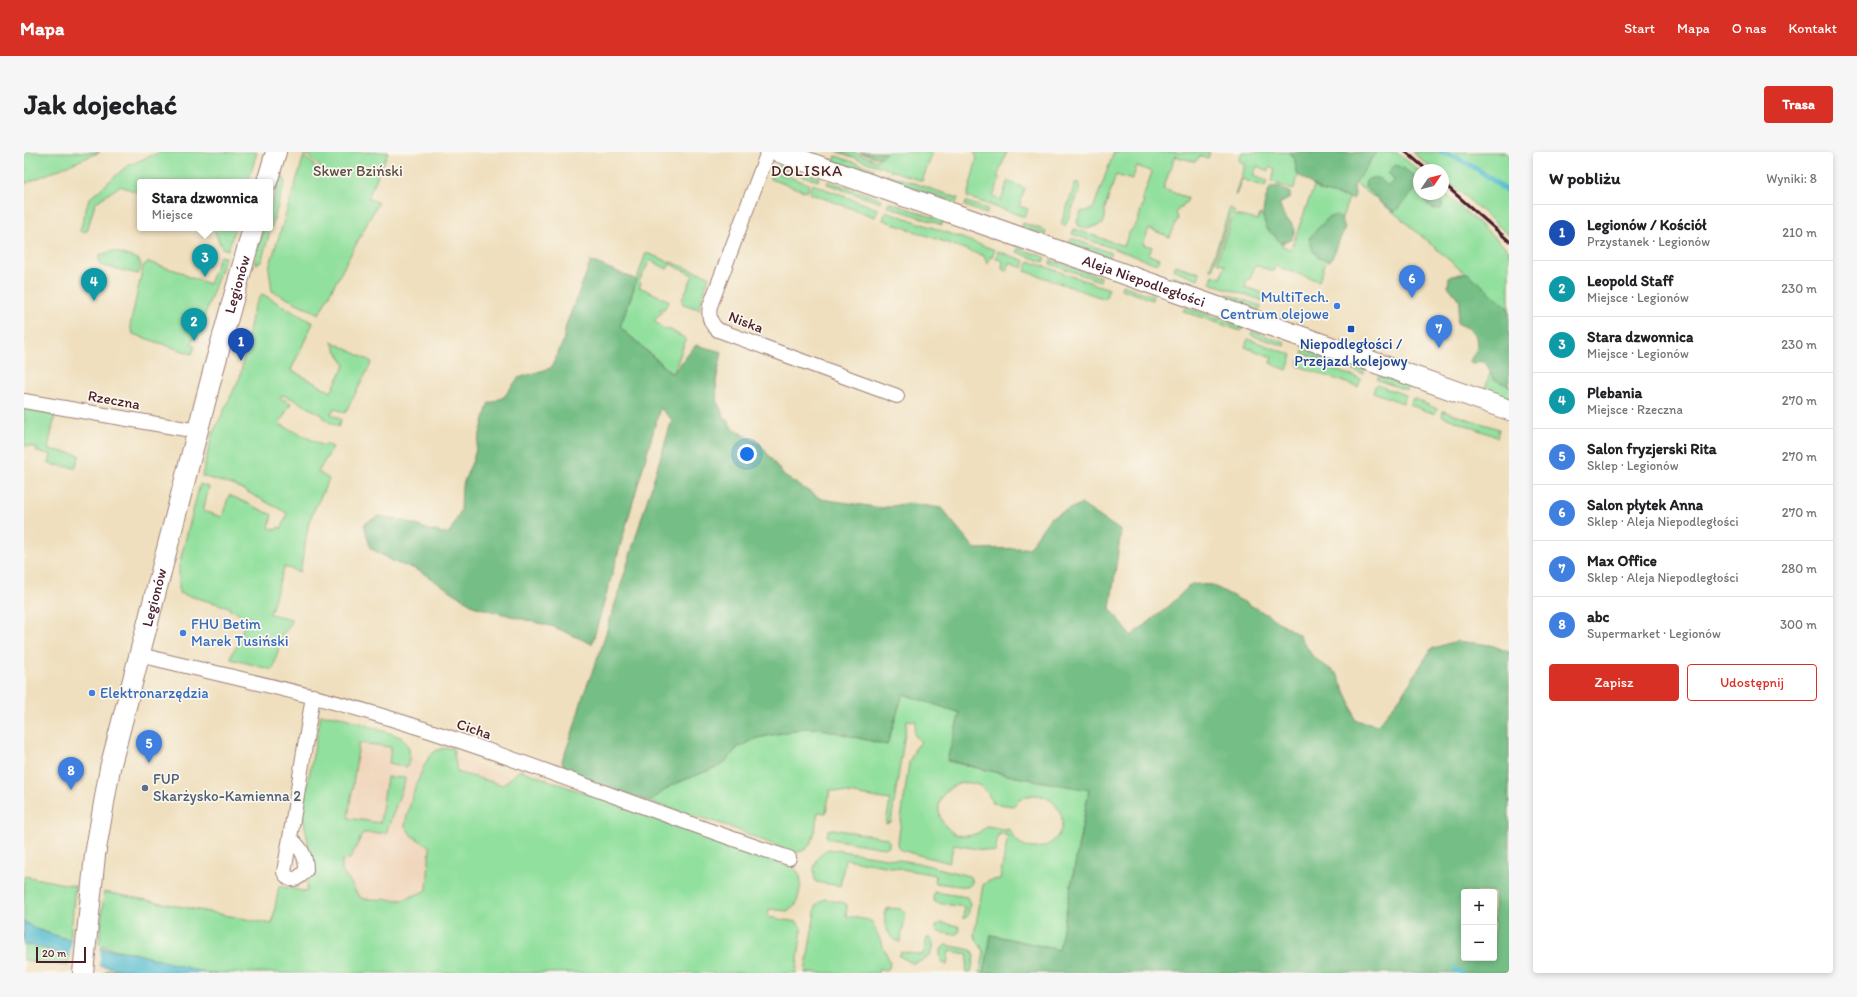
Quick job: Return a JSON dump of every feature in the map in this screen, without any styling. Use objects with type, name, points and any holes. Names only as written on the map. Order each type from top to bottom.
[{"type":"street","points":[[268,179],[276,152]]},
{"type":"street","name":"Niska","points":[[768,152],[710,306],[708,313],[713,326],[718,330],[897,396]]},
{"type":"street","name":"Aleja Niepodległości","points":[[779,152],[1509,410]]},
{"type":"street","name":"Legionów","points":[[83,973],[94,855],[110,768],[252,231]]},
{"type":"street","name":"Rzeczna","points":[[24,401],[198,431]]},
{"type":"street","name":"Cicha","points":[[140,656],[313,696],[374,713],[790,858]]},
{"type":"street","points":[[290,838],[313,696]]},
{"type":"shaded area","points":[[339,716],[396,737],[414,760],[430,766],[450,755],[518,780],[496,926],[341,905],[317,879]]},
{"type":"green space","points":[[24,152],[100,152],[24,184]]},
{"type":"green space","points":[[160,152],[257,152],[249,179],[137,179],[137,192],[120,186],[95,203],[87,231],[81,232],[80,231],[89,199],[127,166]]},
{"type":"green space","name":"Skwer Bziński","points":[[298,152],[388,152],[368,198],[378,203],[319,314],[272,291],[269,268],[304,156],[318,169],[328,174],[307,155]]},
{"type":"green space","points":[[838,152],[853,152],[877,161],[878,157],[882,157],[886,152],[933,152],[922,181]]},
{"type":"green space","points":[[859,152],[886,152],[882,157],[874,157]]},
{"type":"green space","points":[[974,152],[1007,152],[997,177],[1000,178],[993,197],[1001,200],[1008,181],[1025,188],[1019,206],[1028,209],[1025,217],[967,197],[977,158]]},
{"type":"green space","points":[[1114,152],[1210,152],[1208,158],[1200,156],[1195,162],[1175,156],[1163,189],[1188,198],[1186,203],[1180,207],[1176,213],[1178,218],[1170,237],[1149,229],[1143,244],[1152,247],[1149,255],[1159,259],[1157,264],[1072,234],[1074,229],[1124,246],[1129,233],[1137,223],[1144,201],[1142,200],[1152,172],[1137,166],[1132,180],[1116,175],[1105,208],[1103,224],[1086,229],[1079,226],[1077,222],[1081,212],[1093,209]]},
{"type":"green space","points":[[1242,152],[1289,152],[1295,159],[1296,173],[1299,175],[1293,190],[1271,181],[1275,169],[1270,167],[1268,171],[1257,166],[1253,176],[1267,181],[1265,187],[1242,179],[1235,195],[1245,164],[1238,161]]},
{"type":"green space","points":[[1289,152],[1377,152],[1354,185],[1355,195],[1353,199],[1321,191],[1296,173],[1295,159]]},
{"type":"green space","points":[[1326,152],[1396,152],[1413,166],[1413,200],[1449,200],[1449,197],[1509,250],[1509,316],[1470,278],[1397,215],[1354,182],[1356,178],[1358,178]]},
{"type":"green space","points":[[1412,152],[1505,152],[1509,155],[1509,235],[1449,182],[1449,164],[1427,164]]},
{"type":"green space","points":[[836,156],[874,169],[872,174],[834,161]]},
{"type":"green space","points":[[781,164],[819,177],[818,181],[776,167]]},
{"type":"green space","points":[[1395,165],[1403,168],[1413,175],[1413,192],[1395,212],[1383,204],[1365,186],[1366,181],[1369,179],[1378,178],[1388,186],[1394,180],[1388,172]]},
{"type":"green space","points":[[775,172],[809,184],[807,192],[770,179]]},
{"type":"green space","points":[[887,174],[958,198],[956,203],[886,178]]},
{"type":"green space","points":[[280,177],[284,178],[285,182],[273,222],[273,199]]},
{"type":"green space","points":[[828,181],[881,199],[880,203],[827,184]]},
{"type":"green space","points":[[1076,182],[1080,184],[1080,190],[1065,226],[1061,224]]},
{"type":"green space","points":[[812,184],[878,209],[875,217],[809,193]]},
{"type":"green space","points":[[1279,186],[1290,193],[1290,198],[1279,204],[1285,218],[1292,224],[1295,230],[1291,240],[1280,243],[1269,231],[1263,215],[1270,187]]},
{"type":"green space","points":[[1314,186],[1321,191],[1349,198],[1319,281],[1275,266],[1273,271],[1255,265],[1250,279],[1247,279],[1245,287],[1266,294],[1264,301],[1210,283],[1213,275],[1221,278],[1225,265],[1217,262],[1231,219],[1235,215],[1258,220],[1260,214],[1262,215],[1268,230],[1275,235],[1280,243],[1284,242],[1282,246],[1291,249]]},
{"type":"green space","points":[[1425,200],[1442,200],[1443,202],[1441,209],[1434,209],[1427,204]]},
{"type":"green space","points":[[889,202],[943,221],[942,225],[887,206]]},
{"type":"green space","points":[[966,202],[988,209],[986,214],[965,206]]},
{"type":"green space","points":[[1230,207],[1235,212],[1229,218],[1212,270],[1210,269]]},
{"type":"green space","points":[[886,211],[995,250],[987,264],[984,256],[883,220]]},
{"type":"green space","points":[[1335,215],[1342,220],[1345,228],[1330,261],[1320,259],[1313,251],[1309,238],[1328,218]]},
{"type":"green space","points":[[1023,223],[1046,231],[1045,235],[1022,227]]},
{"type":"green space","points":[[214,231],[234,231],[228,250],[222,248]]},
{"type":"green space","points":[[263,231],[270,231],[261,262],[257,264],[254,262]]},
{"type":"green space","points":[[1071,238],[1111,253],[1110,258],[1069,243]]},
{"type":"green space","points":[[1018,248],[1045,257],[1043,262],[1017,252]]},
{"type":"green space","points":[[113,251],[138,259],[141,265],[138,274],[100,265],[99,255]]},
{"type":"green space","points":[[998,251],[1025,261],[1023,268],[1010,263],[1006,271],[1002,269],[1003,261],[996,258]]},
{"type":"green space","points":[[646,253],[709,276],[699,309],[683,304],[682,300],[693,275],[670,264],[667,269],[650,260],[639,281],[641,283],[639,287],[670,301],[663,310],[661,308],[660,310],[662,312],[654,321],[665,330],[667,328],[686,339],[673,374],[620,327]]},
{"type":"green space","points":[[220,256],[225,257],[197,338],[194,337],[191,344],[195,346],[192,354],[133,334],[130,326],[143,266],[148,262],[184,273],[186,276],[209,284]]},
{"type":"green space","points":[[1051,260],[1101,277],[1100,281],[1050,264]]},
{"type":"green space","points":[[591,261],[637,280],[620,327],[672,374],[696,345],[722,352],[716,382],[717,402],[724,416],[733,429],[760,444],[784,476],[821,499],[882,508],[908,503],[941,508],[975,549],[1029,548],[1050,518],[1081,504],[1121,531],[1110,608],[1131,636],[1168,607],[1191,584],[1212,585],[1261,611],[1299,635],[1313,657],[1337,674],[1350,702],[1355,720],[1378,725],[1403,694],[1431,649],[1456,641],[1491,645],[1509,652],[1509,973],[984,973],[991,935],[1059,950],[1089,790],[1016,777],[947,760],[960,713],[903,694],[887,745],[818,728],[805,728],[758,738],[738,747],[722,765],[672,785],[649,802],[565,771],[562,761],[573,731],[583,696],[601,649],[672,420],[660,408],[592,644],[554,627],[476,607],[416,569],[396,563],[370,548],[364,524],[378,516],[405,521],[429,530],[449,534],[461,510],[462,486],[473,460],[488,404],[504,397],[518,378],[551,368],[563,342],[566,325]]},
{"type":"green space","points":[[1029,261],[1109,289],[1105,299],[1025,271]]},
{"type":"green space","points":[[1175,265],[1200,273],[1198,279],[1174,270]]},
{"type":"green space","points":[[1459,274],[1469,274],[1509,309],[1509,386],[1493,379],[1486,363],[1479,361],[1472,364],[1470,361],[1477,348],[1476,336],[1468,328],[1457,323],[1460,301],[1448,286],[1449,277]]},
{"type":"green space","points":[[1172,275],[1195,284],[1193,288],[1171,279]]},
{"type":"green space","points":[[1122,285],[1153,296],[1152,300],[1121,289]]},
{"type":"green space","points":[[262,294],[313,323],[291,370],[331,392],[345,365],[331,341],[372,362],[345,413],[334,408],[331,414],[341,420],[338,427],[323,418],[324,416],[291,398],[282,395],[280,398],[291,403],[279,424],[324,446],[326,444],[333,447],[318,472],[329,479],[309,521],[300,572],[284,567],[270,614],[291,619],[290,626],[282,635],[273,670],[231,659],[239,642],[243,622],[242,616],[230,610],[229,607],[179,593],[179,565],[200,484],[209,487],[203,511],[222,517],[229,495],[272,515],[269,528],[277,530],[278,527],[282,528],[287,513],[236,486],[202,476],[212,435],[240,377],[254,307]]},
{"type":"green space","points":[[1227,294],[1261,306],[1260,310],[1226,298]]},
{"type":"green space","points":[[1185,307],[1243,327],[1241,331],[1183,311]]},
{"type":"green space","points":[[1252,331],[1285,343],[1284,346],[1251,335]]},
{"type":"green space","points":[[1248,339],[1292,355],[1287,370],[1270,363],[1272,357],[1245,347]]},
{"type":"green space","points":[[1304,349],[1364,370],[1363,374],[1302,353]]},
{"type":"green space","points":[[1300,358],[1361,379],[1358,387],[1298,366]]},
{"type":"green space","points":[[1490,373],[1509,380],[1509,399],[1485,390]]},
{"type":"green space","points":[[1379,376],[1408,386],[1407,390],[1377,380]]},
{"type":"green space","points":[[1376,385],[1406,395],[1403,403],[1373,392]]},
{"type":"green space","points":[[1413,398],[1437,409],[1435,414],[1410,405]]},
{"type":"green space","points":[[24,408],[55,415],[48,449],[80,455],[75,468],[49,464],[51,454],[37,452],[37,448],[24,445]]},
{"type":"green space","points":[[1443,411],[1499,429],[1497,437],[1442,416]]},
{"type":"green space","points":[[903,694],[960,713],[947,761],[1016,777],[1089,789],[1059,950],[992,935],[984,973],[980,973],[984,952],[974,935],[983,885],[988,881],[1000,879],[1008,836],[1004,835],[1005,829],[1010,830],[1016,840],[1022,845],[1033,848],[1049,844],[1060,831],[1062,821],[1060,811],[1054,803],[1045,797],[1035,795],[1024,798],[1013,806],[992,803],[986,791],[977,785],[967,783],[956,785],[947,790],[941,798],[939,809],[942,821],[947,828],[955,834],[962,836],[974,835],[987,826],[1003,829],[1001,835],[998,834],[995,852],[954,845],[949,863],[908,852],[899,848],[898,842],[909,763],[915,749],[921,742],[914,734],[916,721],[907,720],[891,822],[886,824],[890,800],[830,790],[826,813],[818,812],[812,840],[805,849],[799,852],[791,852],[728,826],[649,802],[672,785],[722,765],[738,747],[758,738],[805,728],[818,728],[887,745]]},
{"type":"green space","points":[[321,715],[339,716],[401,737],[407,744],[409,751],[407,767],[389,763],[391,747],[359,743],[348,818],[380,823],[387,777],[406,778],[386,833],[363,833],[350,859],[342,860],[342,872],[351,883],[357,894],[363,899],[404,900],[427,890],[430,847],[412,836],[405,826],[409,809],[424,766],[433,753],[445,748],[453,748],[457,772],[503,785],[520,770],[794,868],[798,872],[801,880],[796,905],[787,911],[769,909],[768,917],[797,922],[802,928],[796,973],[206,973],[99,945],[104,892],[272,924],[279,886],[307,892],[308,842],[302,811]]},
{"type":"green space","points":[[833,829],[886,838],[889,841],[889,846],[884,848],[831,839],[827,837],[827,834],[829,830]]},
{"type":"green space","points":[[829,849],[918,863],[969,876],[972,879],[972,883],[968,887],[935,883],[936,875],[845,859],[840,886],[816,882],[814,867],[821,854]]},
{"type":"green space","points":[[24,876],[75,886],[68,966],[24,960]]},
{"type":"green space","points":[[934,892],[967,897],[970,904],[968,916],[963,919],[964,907],[937,903],[933,900]]},
{"type":"green space","points":[[825,899],[845,903],[847,906],[846,916],[869,920],[872,922],[890,962],[889,968],[885,970],[879,969],[878,973],[805,973],[816,906],[819,902]]},
{"type":"green space","points":[[888,908],[901,909],[906,914],[900,942],[892,937],[886,928],[885,912]]},
{"type":"green space","points":[[941,923],[958,926],[960,929],[959,932],[955,935],[939,932],[936,930],[936,926]]},
{"type":"green space","points":[[927,938],[931,939],[933,948],[929,956],[925,959],[912,963],[899,956],[901,952],[923,955]]},
{"type":"green space","points":[[946,945],[971,950],[974,956],[971,973],[966,973],[968,954],[949,951],[947,965],[942,962],[940,952]]},
{"type":"green space","points":[[123,968],[140,969],[156,973],[105,973],[107,970]]},
{"type":"water","points":[[24,921],[33,928],[70,940],[106,949],[130,952],[204,971],[204,973],[153,972],[112,968],[92,964],[33,945],[26,946],[24,941]]},
{"type":"pier","points":[[72,939],[101,945],[99,968],[69,960]]},
{"type":"waterway","points":[[1441,152],[1477,169],[1509,193]]},
{"type":"waterway","points":[[1455,969],[1461,973]]},
{"type":"railway","points":[[1406,152],[1420,164]]},
{"type":"railway","points":[[1449,188],[1509,241]]},
{"type":"place","name":"Stara dzwonnica","points":[[205,277]]},
{"type":"place","name":"Salon płytek Anna","points":[[1412,298]]},
{"type":"place","name":"Plebania","points":[[94,301]]},
{"type":"place","name":"MultiTech. Centrum olejowe","points":[[1337,306]]},
{"type":"place","name":"Niepodległości / Przejazd kolejowy","points":[[1351,329]]},
{"type":"place","name":"Leopold Staff","points":[[194,341]]},
{"type":"place","name":"Max Office","points":[[1439,348]]},
{"type":"place","name":"Legionów / Kościół","points":[[241,361]]},
{"type":"place","name":"FHU Betim Marek Tusiński","points":[[183,633]]},
{"type":"place","name":"Elektronarzędzia","points":[[92,693]]},
{"type":"place","name":"Salon fryzjerski Rita","points":[[149,763]]},
{"type":"place","name":"FUP Skarżysko-Kamienna 2","points":[[145,788]]},
{"type":"place","name":"abc","points":[[71,790]]},
{"type":"district","name":"DOLISKA","points":[[807,170]]}]
